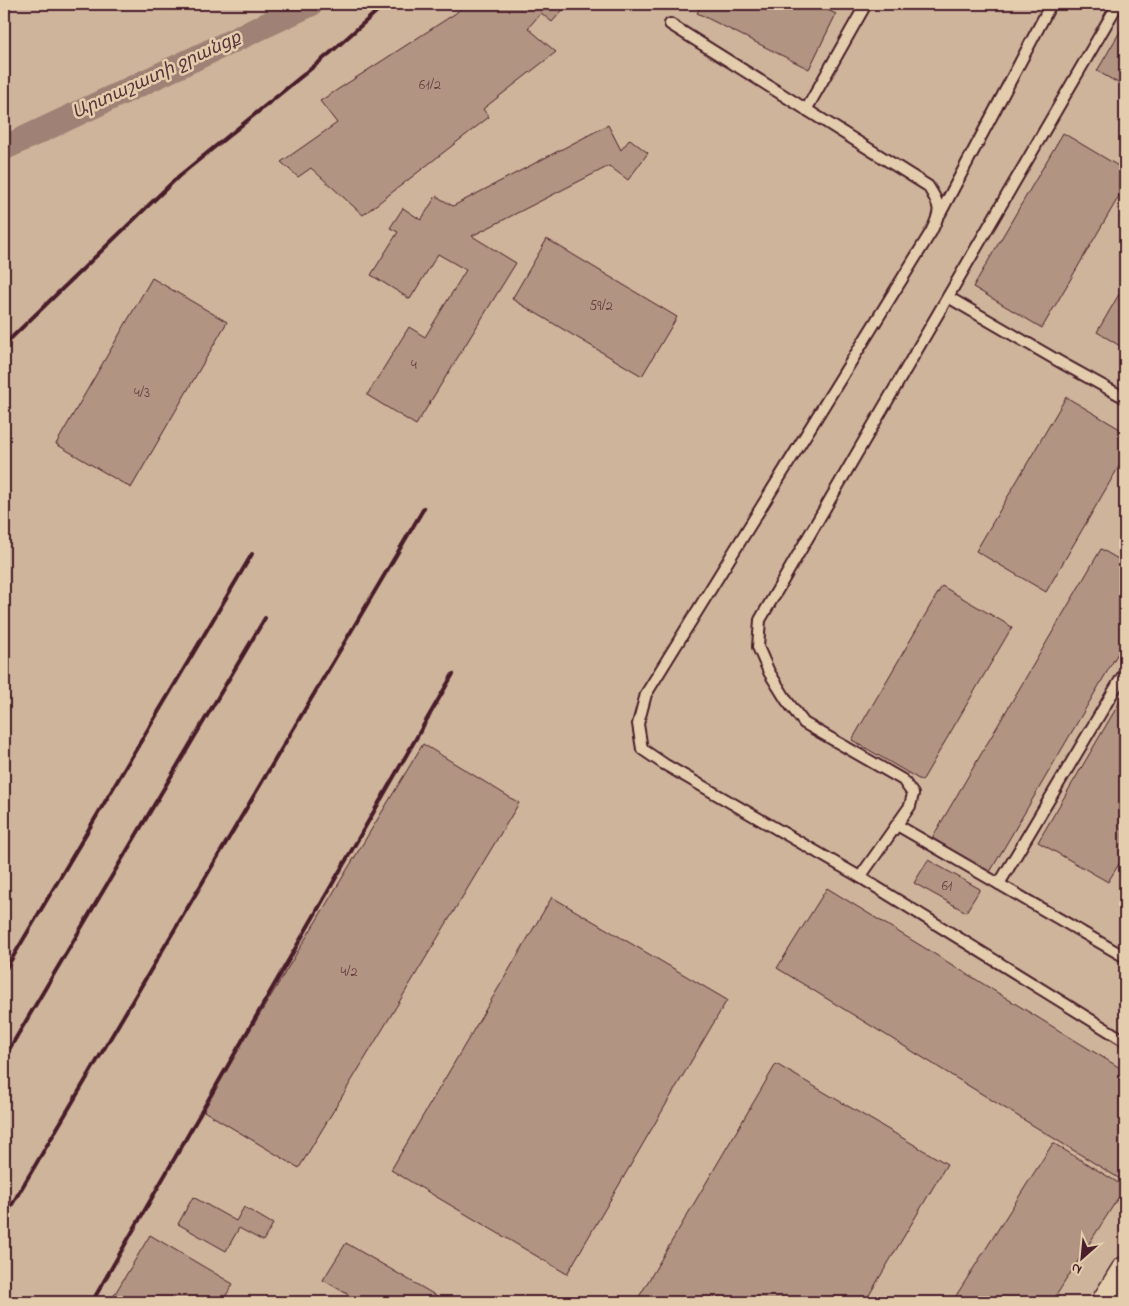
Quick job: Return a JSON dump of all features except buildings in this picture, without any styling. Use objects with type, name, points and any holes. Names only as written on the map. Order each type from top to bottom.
[{"type":"main road","points":[[1106,1302],[1125,1271]]},
{"type":"lane","points":[[806,110],[866,4]]},
{"type":"lane","points":[[1051,4],[926,240],[646,694],[638,724],[642,748],[664,764],[860,877],[1125,1041]]},
{"type":"lane","points":[[860,877],[910,806],[913,794],[903,780],[804,723],[787,701],[769,672],[758,647],[760,620],[1118,4]]},
{"type":"lane","points":[[670,24],[928,186],[938,203],[938,217]]},
{"type":"lane","points":[[948,297],[1125,398]]},
{"type":"lane","points":[[999,884],[1125,672]]},
{"type":"lane","points":[[897,825],[1125,957]]},
{"type":"shaded area","points":[[4,4],[1125,4],[1125,1302],[4,1302]]},
{"type":"waterway","name":"Արտաշատի ջրանցք","points":[[4,148],[311,4]]},
{"type":"railway","points":[[4,345],[179,176],[329,54],[385,4]]},
{"type":"railway","points":[[4,1218],[424,508]]},
{"type":"railway","points":[[4,972],[252,554]]},
{"type":"railway","points":[[4,1058],[265,618]]},
{"type":"railway","points":[[92,1302],[453,674]]}]
